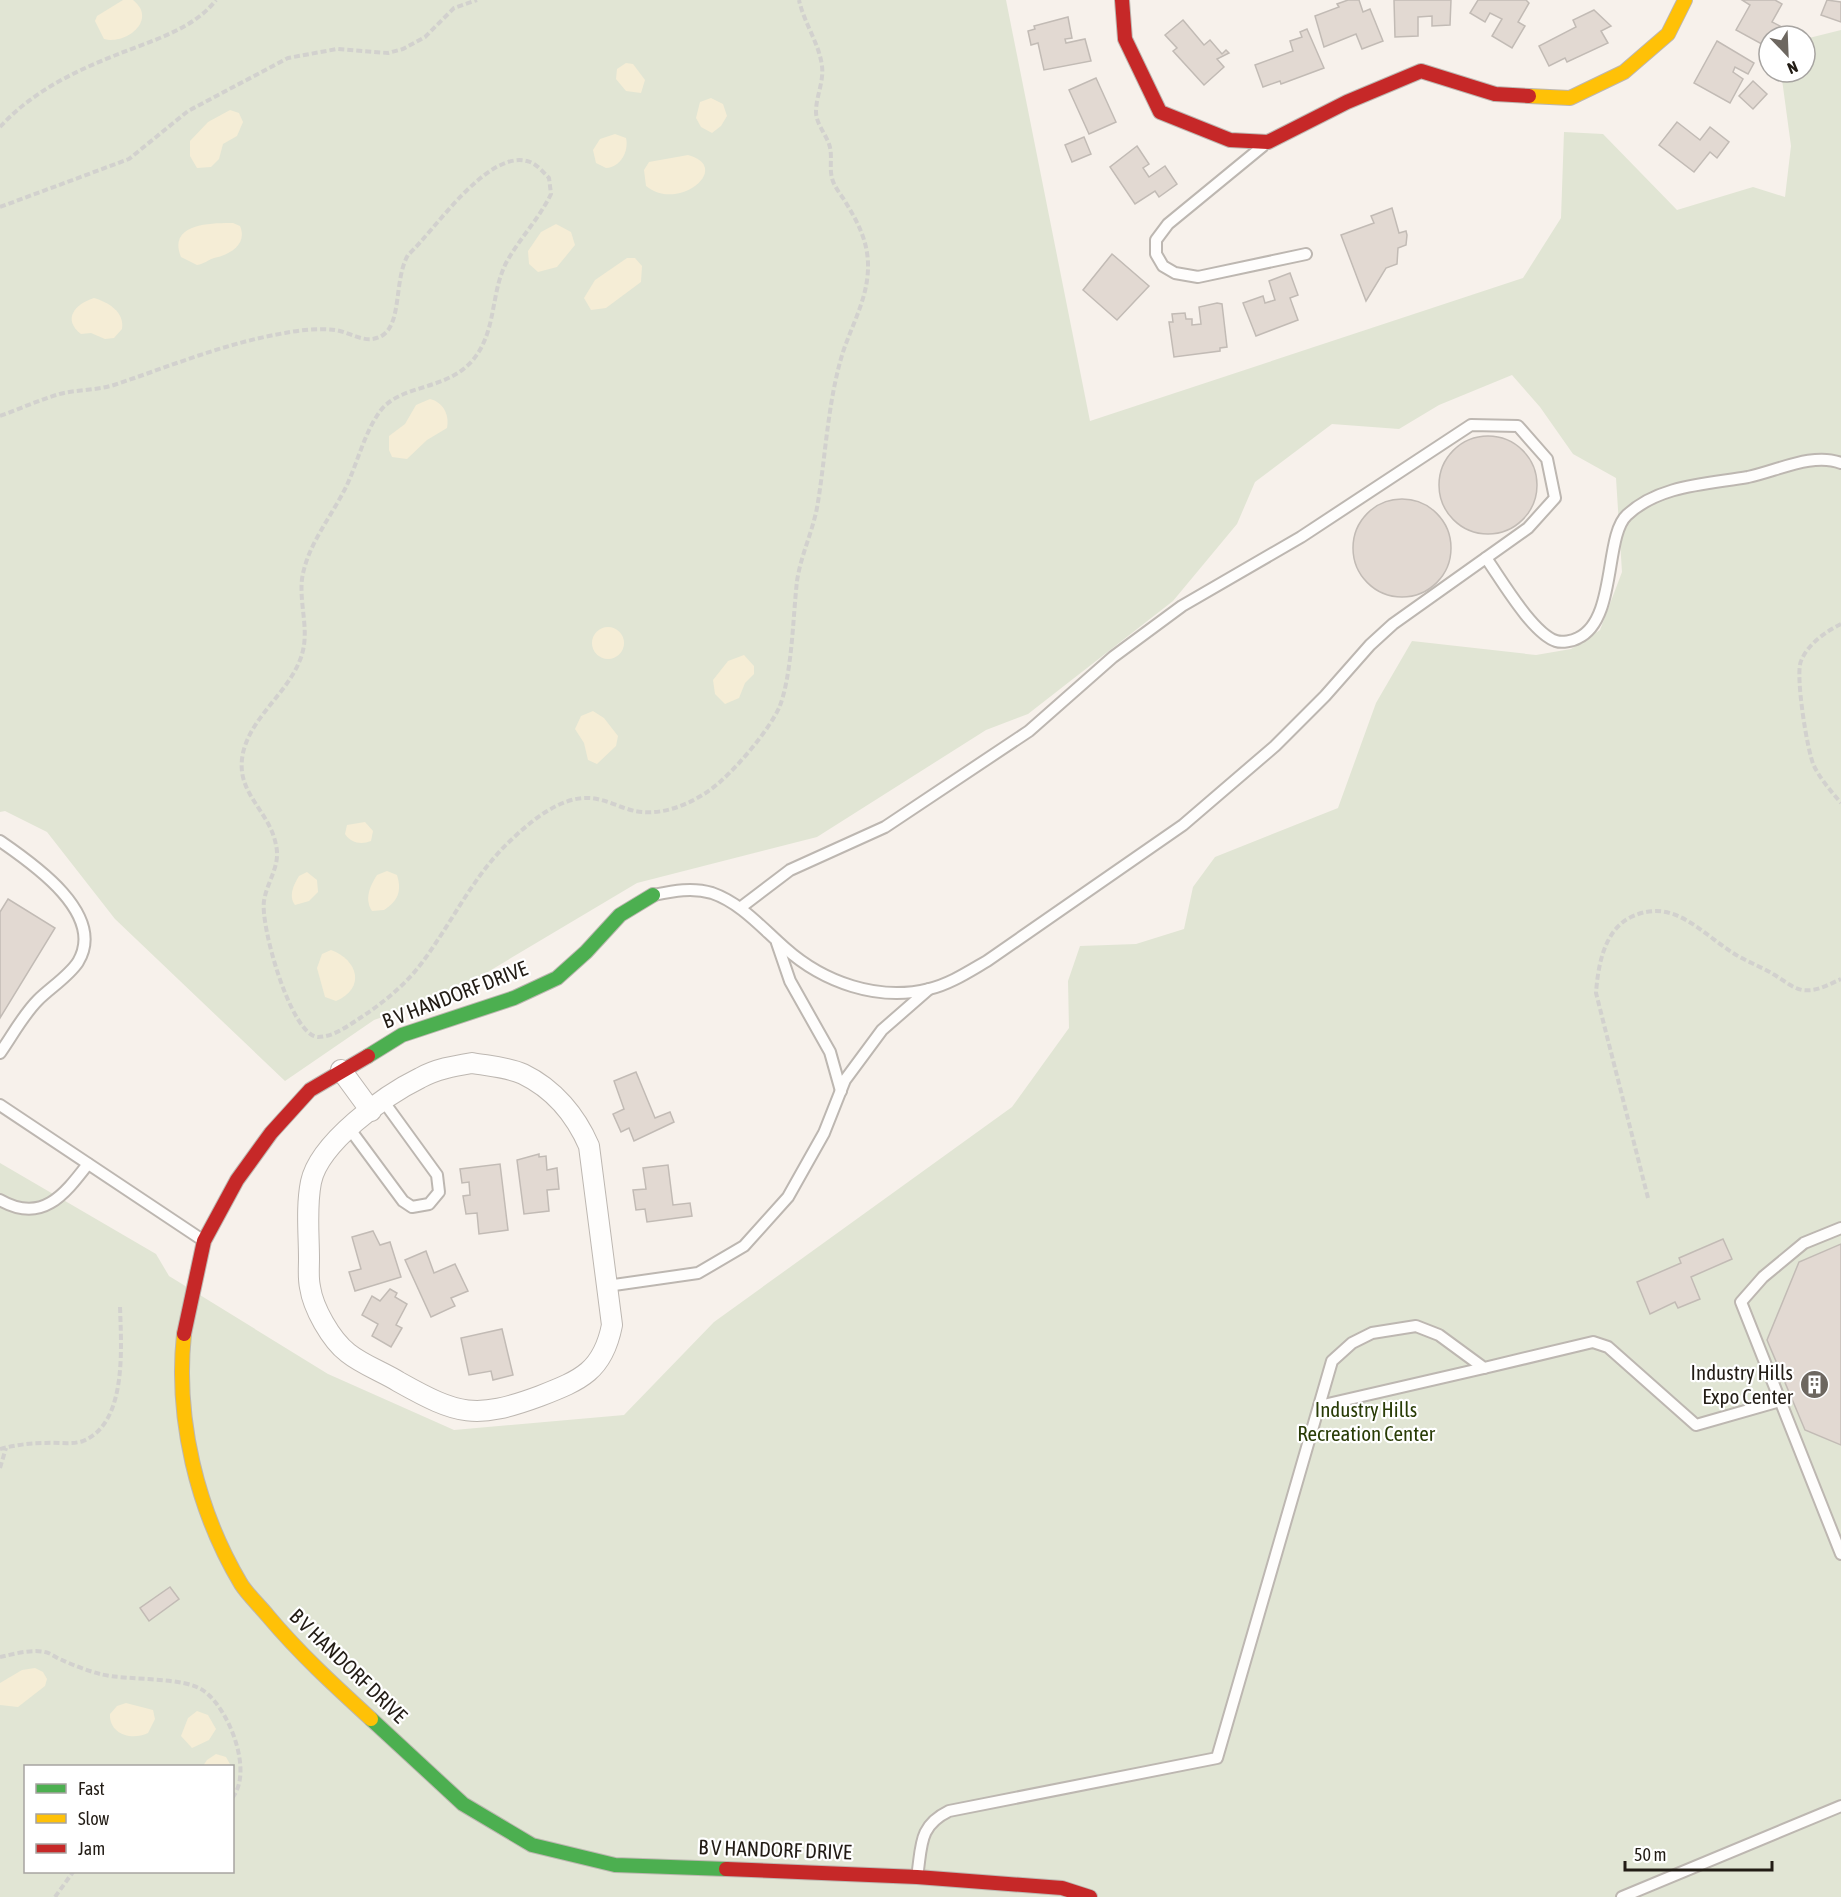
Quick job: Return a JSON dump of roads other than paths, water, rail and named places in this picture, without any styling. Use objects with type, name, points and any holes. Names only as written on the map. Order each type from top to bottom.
[{"type":"street","points":[[1122,0],[1125,39],[1160,112],[1230,140],[1268,142],[1347,102],[1421,71],[1495,94],[1570,98],[1624,72],[1668,34],[1685,0]]},
{"type":"street","name":"B V HANDORF DRIVE","points":[[653,895],[620,915],[586,952],[557,978],[514,998],[402,1035],[310,1090],[271,1133],[237,1180],[204,1241],[184,1335],[181,1387],[188,1440],[210,1520],[242,1585],[298,1652],[463,1804],[532,1845],[615,1865],[917,1877],[1062,1888],[1090,1897]]},
{"type":"street","points":[[472,1063],[522,1073],[566,1107],[580,1125],[589,1146],[612,1324],[609,1344],[587,1375],[570,1384],[505,1409],[484,1412],[441,1405],[347,1352],[318,1311],[310,1287],[311,1181],[319,1161],[334,1141],[377,1106],[419,1078],[442,1069],[472,1063]]},
{"type":"street","points":[[341,1070],[377,1106]]},
{"type":"lane","points":[[1268,142],[1168,224],[1156,240],[1156,254],[1163,266],[1175,273],[1197,277],[1306,254]]},
{"type":"lane","points":[[653,895],[685,889],[712,893],[740,908],[776,940],[820,972],[846,985],[905,993],[930,989],[953,981],[987,961],[1184,825],[1275,746],[1325,696],[1370,645],[1393,624],[1528,528],[1555,498],[1546,459],[1518,426],[1471,425],[1301,537],[1182,606],[1113,657],[1029,730],[885,827],[790,870],[740,908]]},
{"type":"lane","points":[[1486,558],[1539,630],[1557,642],[1575,640],[1587,634],[1599,612],[1618,533],[1625,516],[1643,502],[1691,486],[1762,474],[1810,461],[1830,458],[1841,463]]},
{"type":"lane","points":[[0,841],[55,882],[75,910],[84,937],[77,963],[36,1002],[0,1053]]},
{"type":"lane","points":[[776,940],[790,981],[830,1052],[841,1091]]},
{"type":"lane","points":[[607,1286],[698,1273],[744,1246],[788,1197],[824,1133],[845,1080],[882,1030],[930,989]]},
{"type":"lane","points":[[0,1106],[204,1241]]},
{"type":"lane","points":[[349,1128],[403,1201],[412,1207],[429,1204],[440,1192],[437,1175],[377,1106]]},
{"type":"lane","points":[[0,1200],[21,1209],[51,1204],[64,1195],[88,1164]]},
{"type":"lane","points":[[1841,1228],[1804,1243],[1762,1277],[1741,1302],[1841,1554]]},
{"type":"lane","points":[[917,1877],[924,1832],[934,1819],[949,1811],[1216,1758],[1332,1361],[1352,1343],[1372,1333],[1416,1326],[1439,1335],[1484,1368]]},
{"type":"lane","points":[[1320,1406],[1593,1342],[1608,1347],[1696,1425],[1780,1401]]},
{"type":"lane","points":[[1622,1897],[1841,1806]]},
{"type":"place","name":"Industry Hills Expo Center","points":[[1814,1385]]},
{"type":"park label","name":"Industry Hills Recreation Center","points":[[1366,1422]]}]
